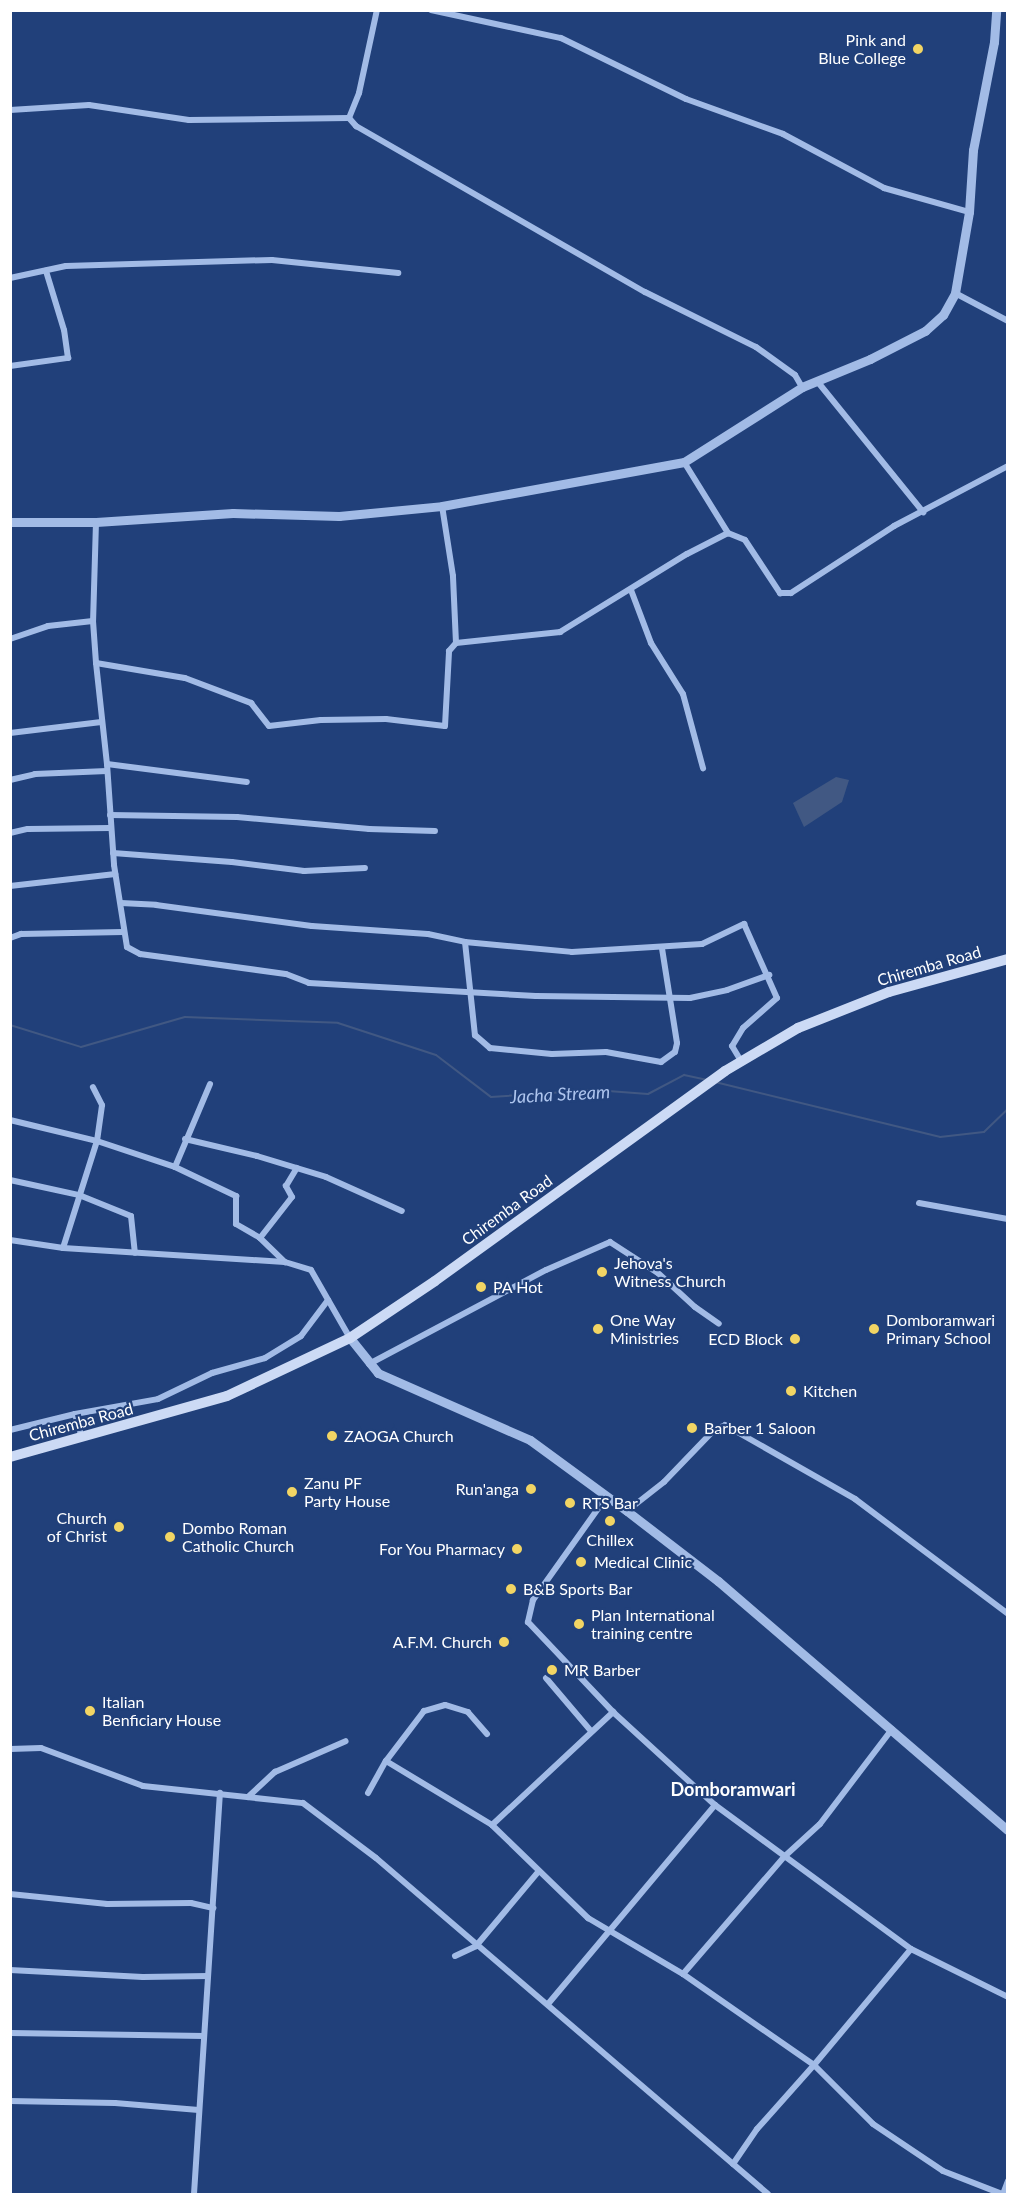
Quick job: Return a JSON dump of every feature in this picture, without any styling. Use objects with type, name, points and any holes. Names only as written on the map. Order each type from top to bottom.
[{"type":"main road","name":"Chiremba Road","points":[[10,1457],[227,1396],[350,1338],[435,1281],[725,1071],[798,1028],[831,1012],[908,986],[1008,959]]},
{"type":"street","points":[[350,118],[359,93],[377,10]]},
{"type":"street","points":[[431,10],[561,38],[686,99],[783,134],[884,188],[969,212]]},
{"type":"street","points":[[10,522],[96,522],[233,513],[339,516],[442,506],[684,462],[802,387],[870,359],[925,331],[943,315],[955,293],[969,212],[973,150],[994,42],[996,10]]},
{"type":"street","points":[[10,110],[89,105],[189,120],[350,118]]},
{"type":"street","points":[[350,118],[356,126],[645,292],[756,347],[795,375],[802,387]]},
{"type":"street","points":[[10,278],[66,266],[273,260],[398,273]]},
{"type":"street","points":[[10,366],[68,358],[64,330],[46,271]]},
{"type":"street","points":[[955,293],[1008,321]]},
{"type":"street","points":[[817,381],[923,512]]},
{"type":"street","points":[[684,462],[728,533],[745,540],[780,593],[791,594],[894,526],[1008,466]]},
{"type":"street","points":[[442,506],[453,576],[456,643]]},
{"type":"street","points":[[96,522],[93,621],[96,663],[115,874],[127,947],[140,954],[286,974],[309,983],[536,996],[690,998],[727,990],[769,975]]},
{"type":"street","points":[[96,663],[196,682],[251,703],[268,726],[321,720],[386,719],[445,726],[449,651],[456,643],[560,632],[687,554],[728,533]]},
{"type":"street","points":[[630,590],[651,643],[683,694],[702,768]]},
{"type":"street","points":[[10,639],[48,626],[93,621]]},
{"type":"street","points":[[10,733],[101,722]]},
{"type":"street","points":[[10,780],[35,774],[107,767],[247,782]]},
{"type":"street","points":[[110,815],[237,817],[369,829],[435,831]]},
{"type":"street","points":[[10,833],[28,829],[110,828]]},
{"type":"street","points":[[113,853],[232,862],[304,871],[365,868]]},
{"type":"street","points":[[10,886],[115,874]]},
{"type":"street","points":[[120,903],[156,905],[312,926],[428,934],[465,942],[572,952],[622,947],[662,948],[702,944],[744,924],[769,975],[777,998],[743,1028],[732,1046],[741,1061]]},
{"type":"street","points":[[10,938],[21,934],[123,932]]},
{"type":"street","points":[[465,942],[475,1035],[489,1047],[552,1054],[606,1052],[661,1062],[675,1052],[677,1044],[662,948]]},
{"type":"street","points":[[175,1167],[210,1084]]},
{"type":"street","points":[[63,1248],[97,1141],[102,1105],[93,1087]]},
{"type":"street","points":[[10,1120],[97,1141],[175,1167],[236,1196],[236,1224],[260,1238],[285,1262]]},
{"type":"street","points":[[185,1139],[339,1181],[402,1211]]},
{"type":"street","points":[[260,1238],[292,1197],[286,1186],[297,1168]]},
{"type":"street","points":[[10,1180],[79,1195],[131,1216],[135,1253]]},
{"type":"street","points":[[919,1203],[1008,1219]]},
{"type":"street","points":[[10,1240],[63,1248],[285,1262],[311,1270],[350,1338],[378,1373],[530,1440],[718,1581],[1008,1830]]},
{"type":"street","points":[[369,1364],[546,1270],[610,1242],[658,1273],[695,1307],[719,1324]]},
{"type":"street","points":[[10,1430],[75,1414],[158,1399],[212,1373],[265,1358],[301,1336],[328,1299]]},
{"type":"street","points":[[75,1414],[83,1438]]},
{"type":"street","points":[[627,1511],[664,1482],[714,1430],[725,1425],[860,1503],[1008,1614]]},
{"type":"street","points":[[607,1496],[533,1600],[528,1622],[613,1712],[716,1804],[911,1949],[1008,1997]]},
{"type":"street","points":[[546,1678],[591,1731]]},
{"type":"street","points":[[368,1793],[386,1761],[424,1711],[445,1705],[468,1712],[487,1734]]},
{"type":"street","points":[[492,1825],[613,1712]]},
{"type":"street","points":[[683,1974],[785,1856],[820,1824],[892,1729]]},
{"type":"street","points":[[248,1797],[275,1772],[346,1741]]},
{"type":"street","points":[[10,1749],[41,1748],[143,1786],[303,1803],[376,1858],[768,2194]]},
{"type":"street","points":[[386,1761],[492,1825],[588,1918],[683,1974],[814,2065],[873,2124],[910,2150],[943,2170],[1003,2194],[1008,2181]]},
{"type":"street","points":[[194,2194],[220,1793]]},
{"type":"street","points":[[548,2004],[716,1804]]},
{"type":"street","points":[[455,1956],[476,1946],[539,1871]]},
{"type":"street","points":[[10,1894],[107,1904],[191,1903],[213,1908]]},
{"type":"street","points":[[733,2164],[757,2129],[911,1949]]},
{"type":"street","points":[[10,1970],[104,1976],[208,1976]]},
{"type":"street","points":[[10,2033],[204,2036]]},
{"type":"street","points":[[10,2102],[115,2103],[199,2110]]},
{"type":"water","points":[[836,777],[849,780],[842,802],[804,827],[793,803]]},
{"type":"waterway","name":"Jacha Stream","points":[[10,1025],[81,1047],[185,1017],[338,1023],[436,1055],[491,1097],[595,1090],[648,1094],[684,1075],[707,1080]]},
{"type":"waterway","name":"Jacha Stream","points":[[715,1082],[940,1137],[984,1132],[1008,1109]]},
{"type":"place","name":"Pink and Blue College","points":[[918,49]]},
{"type":"place","name":"Jehova's Witness Church","points":[[602,1272]]},
{"type":"place","name":"PA Hot","points":[[481,1287]]},
{"type":"place","name":"One Way Ministries","points":[[598,1329]]},
{"type":"place","name":"Domboramwari Primary School","points":[[874,1329]]},
{"type":"place","name":"ECD Block","points":[[795,1339]]},
{"type":"place","name":"Kitchen","points":[[791,1391]]},
{"type":"place","name":"Barber 1 Saloon","points":[[692,1428]]},
{"type":"place","name":"ZAOGA Church","points":[[332,1436]]},
{"type":"place","name":"Run'anga","points":[[531,1489]]},
{"type":"place","name":"Zanu PF Party House","points":[[292,1492]]},
{"type":"place","name":"RTS Bar","points":[[570,1503]]},
{"type":"place","name":"Chillex","points":[[610,1521]]},
{"type":"place","name":"Church of Christ","points":[[119,1527]]},
{"type":"place","name":"Dombo Roman Catholic Church","points":[[170,1537]]},
{"type":"place","name":"For You Pharmacy","points":[[517,1549]]},
{"type":"place","name":"Medical Clinic","points":[[581,1562]]},
{"type":"place","name":"B&B Sports Bar","points":[[511,1589]]},
{"type":"place","name":"Plan International training centre","points":[[579,1624]]},
{"type":"place","name":"A.F.M. Church","points":[[504,1642]]},
{"type":"place","name":"MR Barber","points":[[552,1670]]},
{"type":"place","name":"Italian Benficiary House","points":[[90,1711]]},
{"type":"district","name":"Domboramwari","points":[[733,1789]]}]
